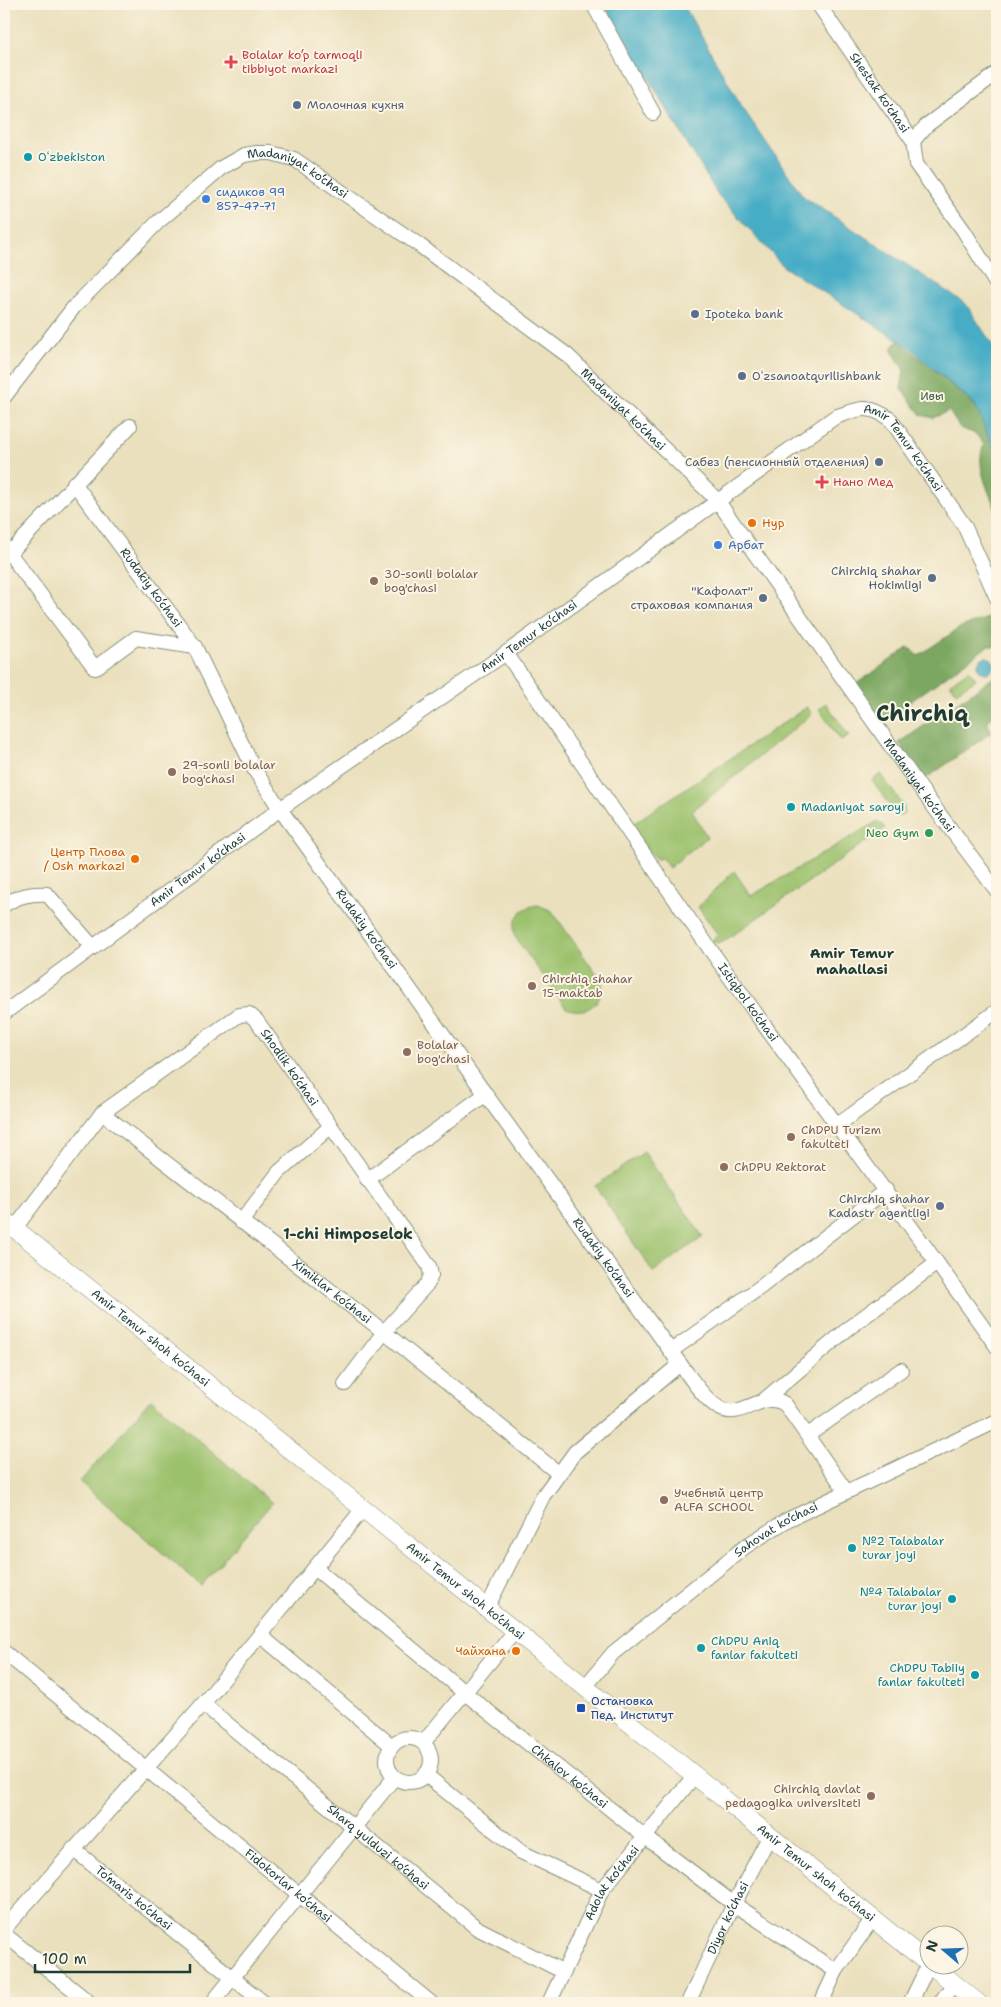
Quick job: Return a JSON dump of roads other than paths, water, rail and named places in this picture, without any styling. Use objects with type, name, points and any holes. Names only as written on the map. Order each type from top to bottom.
[{"type":"main road","name":"Amir Temur shoh ko‘chasi","points":[[9,1224],[918,1955]]},
{"type":"main road","name":"Amir Temur shoh ko‘chasi","points":[[942,1974],[978,2003]]},
{"type":"street","points":[[593,4],[653,113]]},
{"type":"street","name":"Shestak ko'chasi","points":[[818,4],[914,141],[916,164],[964,231],[997,285]]},
{"type":"street","points":[[914,141],[927,126],[997,73]]},
{"type":"street","name":"Madaniyat ko‘chasi","points":[[4,398],[74,307],[158,222],[221,168],[244,156],[257,153],[271,152],[294,159],[419,245],[567,355],[717,500],[931,803],[997,891]]},
{"type":"street","name":"Amir Temur ko‘chasi","points":[[4,1012],[280,808],[506,653],[835,417],[865,408],[873,410],[890,420],[899,430],[964,525],[997,598]]},
{"type":"street","points":[[130,426],[74,483],[43,520],[7,550],[95,668],[136,638],[195,647]]},
{"type":"street","name":"Rudakiy ko‘chasi","points":[[74,483],[195,647],[254,769],[280,808],[680,1364],[711,1402],[732,1413],[764,1400],[850,1327],[938,1263]]},
{"type":"street","name":"Istiqbol ko‘chasi","points":[[506,653],[836,1126],[886,1190],[997,1347]]},
{"type":"street","points":[[4,905],[16,897],[27,894],[47,894],[93,947]]},
{"type":"street","points":[[836,1126],[997,1011]]},
{"type":"street","name":"Shodlik ko‘chasi","points":[[9,1224],[102,1113],[239,1015],[249,1014],[257,1022],[429,1266],[431,1275],[428,1283],[384,1332],[345,1384]]},
{"type":"street","points":[[367,1180],[486,1094]]},
{"type":"street","name":"Ximiklar ko‘chasi","points":[[102,1113],[384,1332],[558,1474]]},
{"type":"street","points":[[241,1222],[279,1172],[330,1127]]},
{"type":"street","points":[[671,1351],[762,1286],[886,1190]]},
{"type":"street","points":[[487,1608],[543,1496],[575,1452],[680,1364]]},
{"type":"street","points":[[808,1435],[900,1370]]},
{"type":"street","points":[[764,1400],[775,1400],[785,1404],[846,1491]]},
{"type":"street","name":"Sahovat ko‘chasi","points":[[586,1687],[614,1653],[746,1546],[786,1520],[997,1421]]},
{"type":"street","points":[[4,1928],[203,1704],[363,1509]]},
{"type":"street","name":"Chkalov ko‘chasi","points":[[315,1568],[465,1693],[644,1836],[734,1904],[836,1971]]},
{"type":"street","points":[[423,1743],[516,1630]]},
{"type":"street","points":[[260,1635],[392,1746]]},
{"type":"street","name":"Fidokorlar ko‘chasi","points":[[4,1652],[431,2003]]},
{"type":"street","name":"Sharq yulduzi ko‘chasi","points":[[203,1704],[476,1928],[564,1972]]},
{"type":"street","points":[[410,1738],[423,1743],[431,1755],[431,1762],[426,1775],[421,1780],[407,1783],[394,1778],[387,1766],[386,1759],[392,1746],[403,1739],[410,1738]]},
{"type":"street","points":[[426,1775],[521,1852],[602,1890]]},
{"type":"street","name":"Adolat ko‘chasi","points":[[549,2003],[602,1890],[694,1775]]},
{"type":"street","points":[[212,2003],[394,1778]]},
{"type":"street","name":"Diyor ko‘chasi","points":[[688,2003],[734,1904],[770,1835]]},
{"type":"street","name":"To‘maris ko‘chasi","points":[[73,1849],[264,2003]]},
{"type":"street","points":[[821,2003],[836,1971],[873,1918]]},
{"type":"street","points":[[4,1934],[90,2003]]},
{"type":"street","points":[[910,2003],[924,1974]]},
{"type":"street","points":[[940,2003],[954,1984]]},
{"type":"water","points":[[604,4],[683,4],[742,107],[803,196],[966,304],[997,352],[997,456],[975,405],[909,347],[784,267],[718,195]]},
{"type":"water","points":[[986,657],[992,659],[994,665],[992,671],[986,673],[980,671],[978,665],[980,659]]},
{"type":"place","name":"Bolalar ko‘p tarmoqli tibbiyot markazi","points":[[231,62]]},
{"type":"place","name":"Молочная кухня","points":[[297,105]]},
{"type":"place","name":"Oʻzbekiston","points":[[28,157]]},
{"type":"place","name":"сидиков 99 857-47-71","points":[[206,199]]},
{"type":"place","name":"Ipoteka bank","points":[[695,314]]},
{"type":"place","name":"Oʻzsanoatqurilishbank","points":[[742,376]]},
{"type":"place","name":"Сабез (пенсионный отделения)","points":[[879,462]]},
{"type":"place","name":"Нано Мед","points":[[822,482]]},
{"type":"place","name":"Нур","points":[[752,523]]},
{"type":"place","name":"Арбат","points":[[718,545]]},
{"type":"place","name":"Chirchiq shahar Hokimligi","points":[[932,578]]},
{"type":"place","name":"30-sonli bolalar bog'chasi","points":[[374,581]]},
{"type":"place","name":"\"Кафолат\" страховая компания","points":[[763,598]]},
{"type":"place","name":"29-sonli bolalar bog'chasi","points":[[172,772]]},
{"type":"place","name":"Madaniyat saroyi","points":[[791,807]]},
{"type":"place","name":"Neo Gym","points":[[929,833]]},
{"type":"place","name":"Центр Плова / Osh markazi","points":[[135,859]]},
{"type":"place","name":"Chirchiq shahar 15-maktab","points":[[532,986]]},
{"type":"place","name":"Bolalar bog'chasi","points":[[407,1052]]},
{"type":"place","name":"ChDPU Turizm fakulteti","points":[[791,1137]]},
{"type":"place","name":"ChDPU Rektorat","points":[[724,1167]]},
{"type":"place","name":"Chirchiq shahar Kadastr agentligi","points":[[940,1206]]},
{"type":"place","name":"Учебный центр ALFA SCHOOL","points":[[664,1500]]},
{"type":"place","name":"№2 Talabalar turar joyi","points":[[852,1548]]},
{"type":"place","name":"№4 Talabalar turar joyi","points":[[952,1599]]},
{"type":"place","name":"ChDPU Aniq fanlar fakulteti","points":[[701,1648]]},
{"type":"place","name":"Чайхана","points":[[516,1651]]},
{"type":"place","name":"ChDPU Tabiiy fanlar fakulteti","points":[[975,1675]]},
{"type":"place","name":"Остановка Пед. Институт","points":[[581,1708]]},
{"type":"place","name":"Chirchiq davlat pedagogika universiteti","points":[[871,1796]]},
{"type":"district","name":"Chirchiq","points":[[922,713]]},
{"type":"district","name":"Amir Temur mahallasi","points":[[852,962]]},
{"type":"district","name":"1-chi Himposelok","points":[[348,1234]]},
{"type":"park label","name":"Ивы","points":[[932,396]]}]
